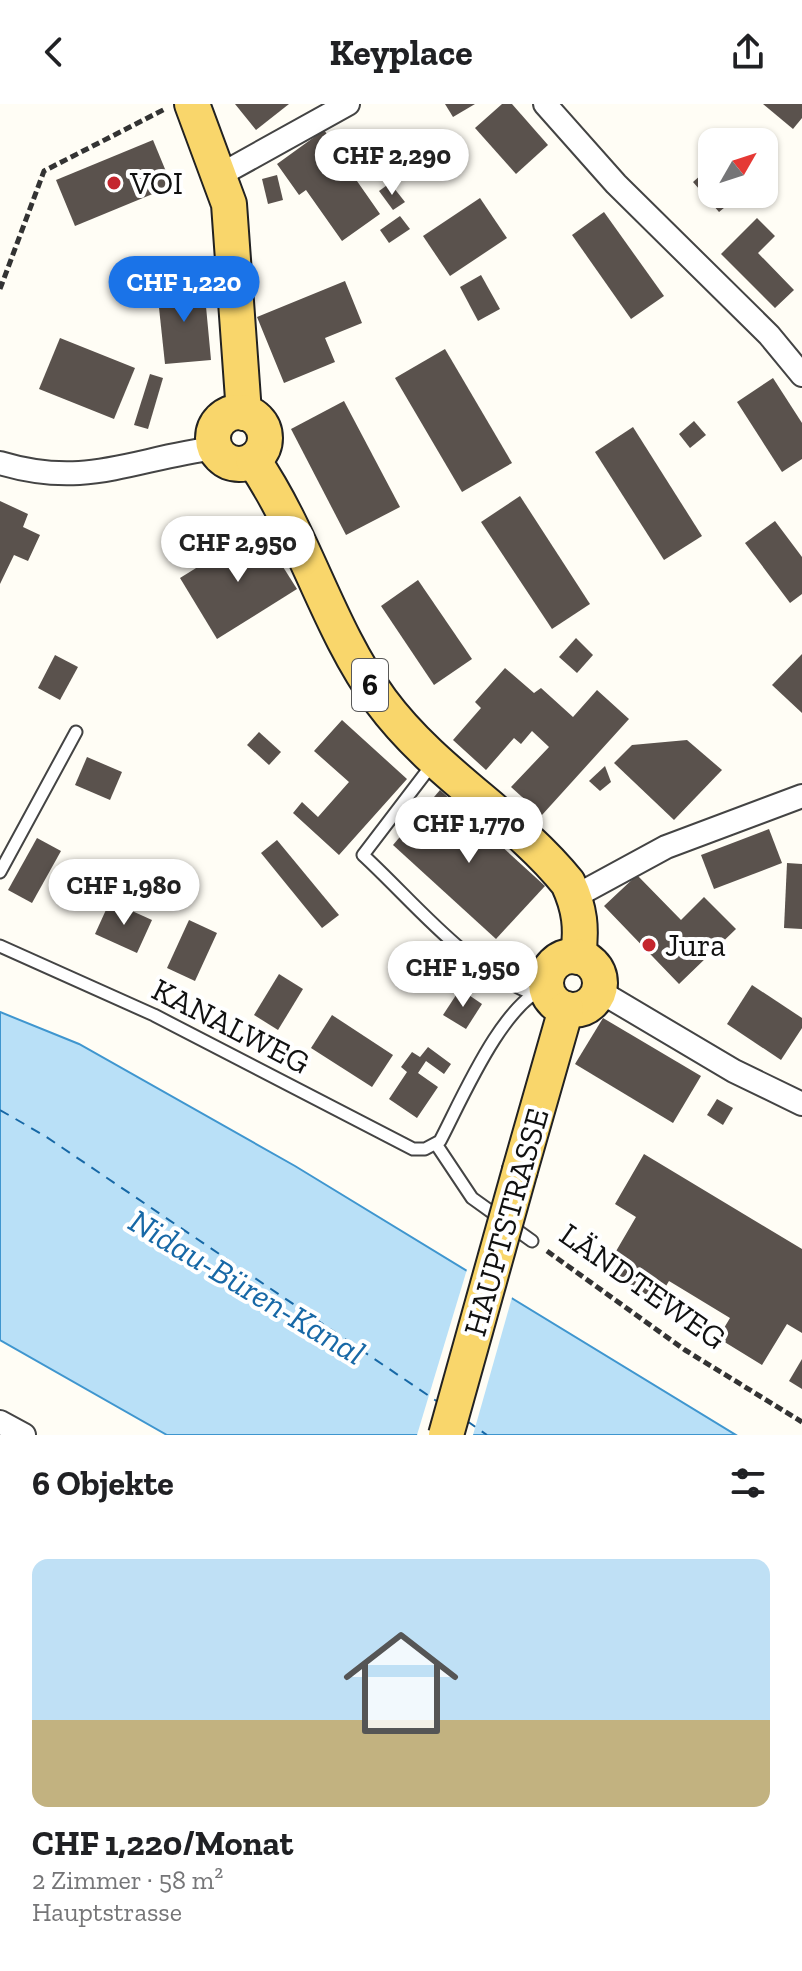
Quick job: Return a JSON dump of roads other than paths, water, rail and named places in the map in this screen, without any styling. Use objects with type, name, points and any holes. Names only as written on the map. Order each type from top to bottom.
[{"type":"main road","points":[[183,105],[220,175],[233,232],[244,413]]},
{"type":"main road","points":[[244,413],[257,420],[265,434],[263,449],[253,460],[231,463],[215,448],[213,434],[219,422],[230,414],[244,413]]},
{"type":"main road","name":"6","points":[[253,460],[303,547],[354,659],[391,714],[435,762],[559,872],[574,897],[581,931],[578,957]]},
{"type":"main road","points":[[578,957],[597,969],[599,991],[590,1005],[548,996],[555,964],[578,957]]},
{"type":"main road","name":"HAUPTSTRASSE","points":[[446,1435],[520,1170],[548,996]]},
{"type":"street","points":[[220,175],[348,104]]},
{"type":"street","points":[[545,104],[616,184],[800,366]]},
{"type":"street","points":[[0,463],[62,476],[121,468],[172,454],[215,448]]},
{"type":"street","points":[[574,897],[666,847],[802,796]]},
{"type":"street","points":[[599,991],[734,1071],[802,1104]]},
{"type":"street","points":[[0,1422],[24,1435]]},
{"type":"lane","points":[[0,872],[76,732]]},
{"type":"lane","points":[[435,762],[363,855],[452,941],[514,986],[548,996]]},
{"type":"lane","name":"KANALWEG","points":[[0,946],[154,1015],[413,1149],[425,1149],[436,1144]]},
{"type":"lane","points":[[436,1144],[509,1019],[548,996]]},
{"type":"lane","name":"LÄNDTEWEG","points":[[436,1144],[472,1198],[532,1241]]},
{"type":"water","name":"Nidau-Büren-Kanal","points":[[0,1012],[79,1044],[295,1166],[736,1435],[167,1435],[0,1340]]},
{"type":"place","name":"VOI","points":[[114,183]]},
{"type":"place","name":"Jura","points":[[649,945]]}]
